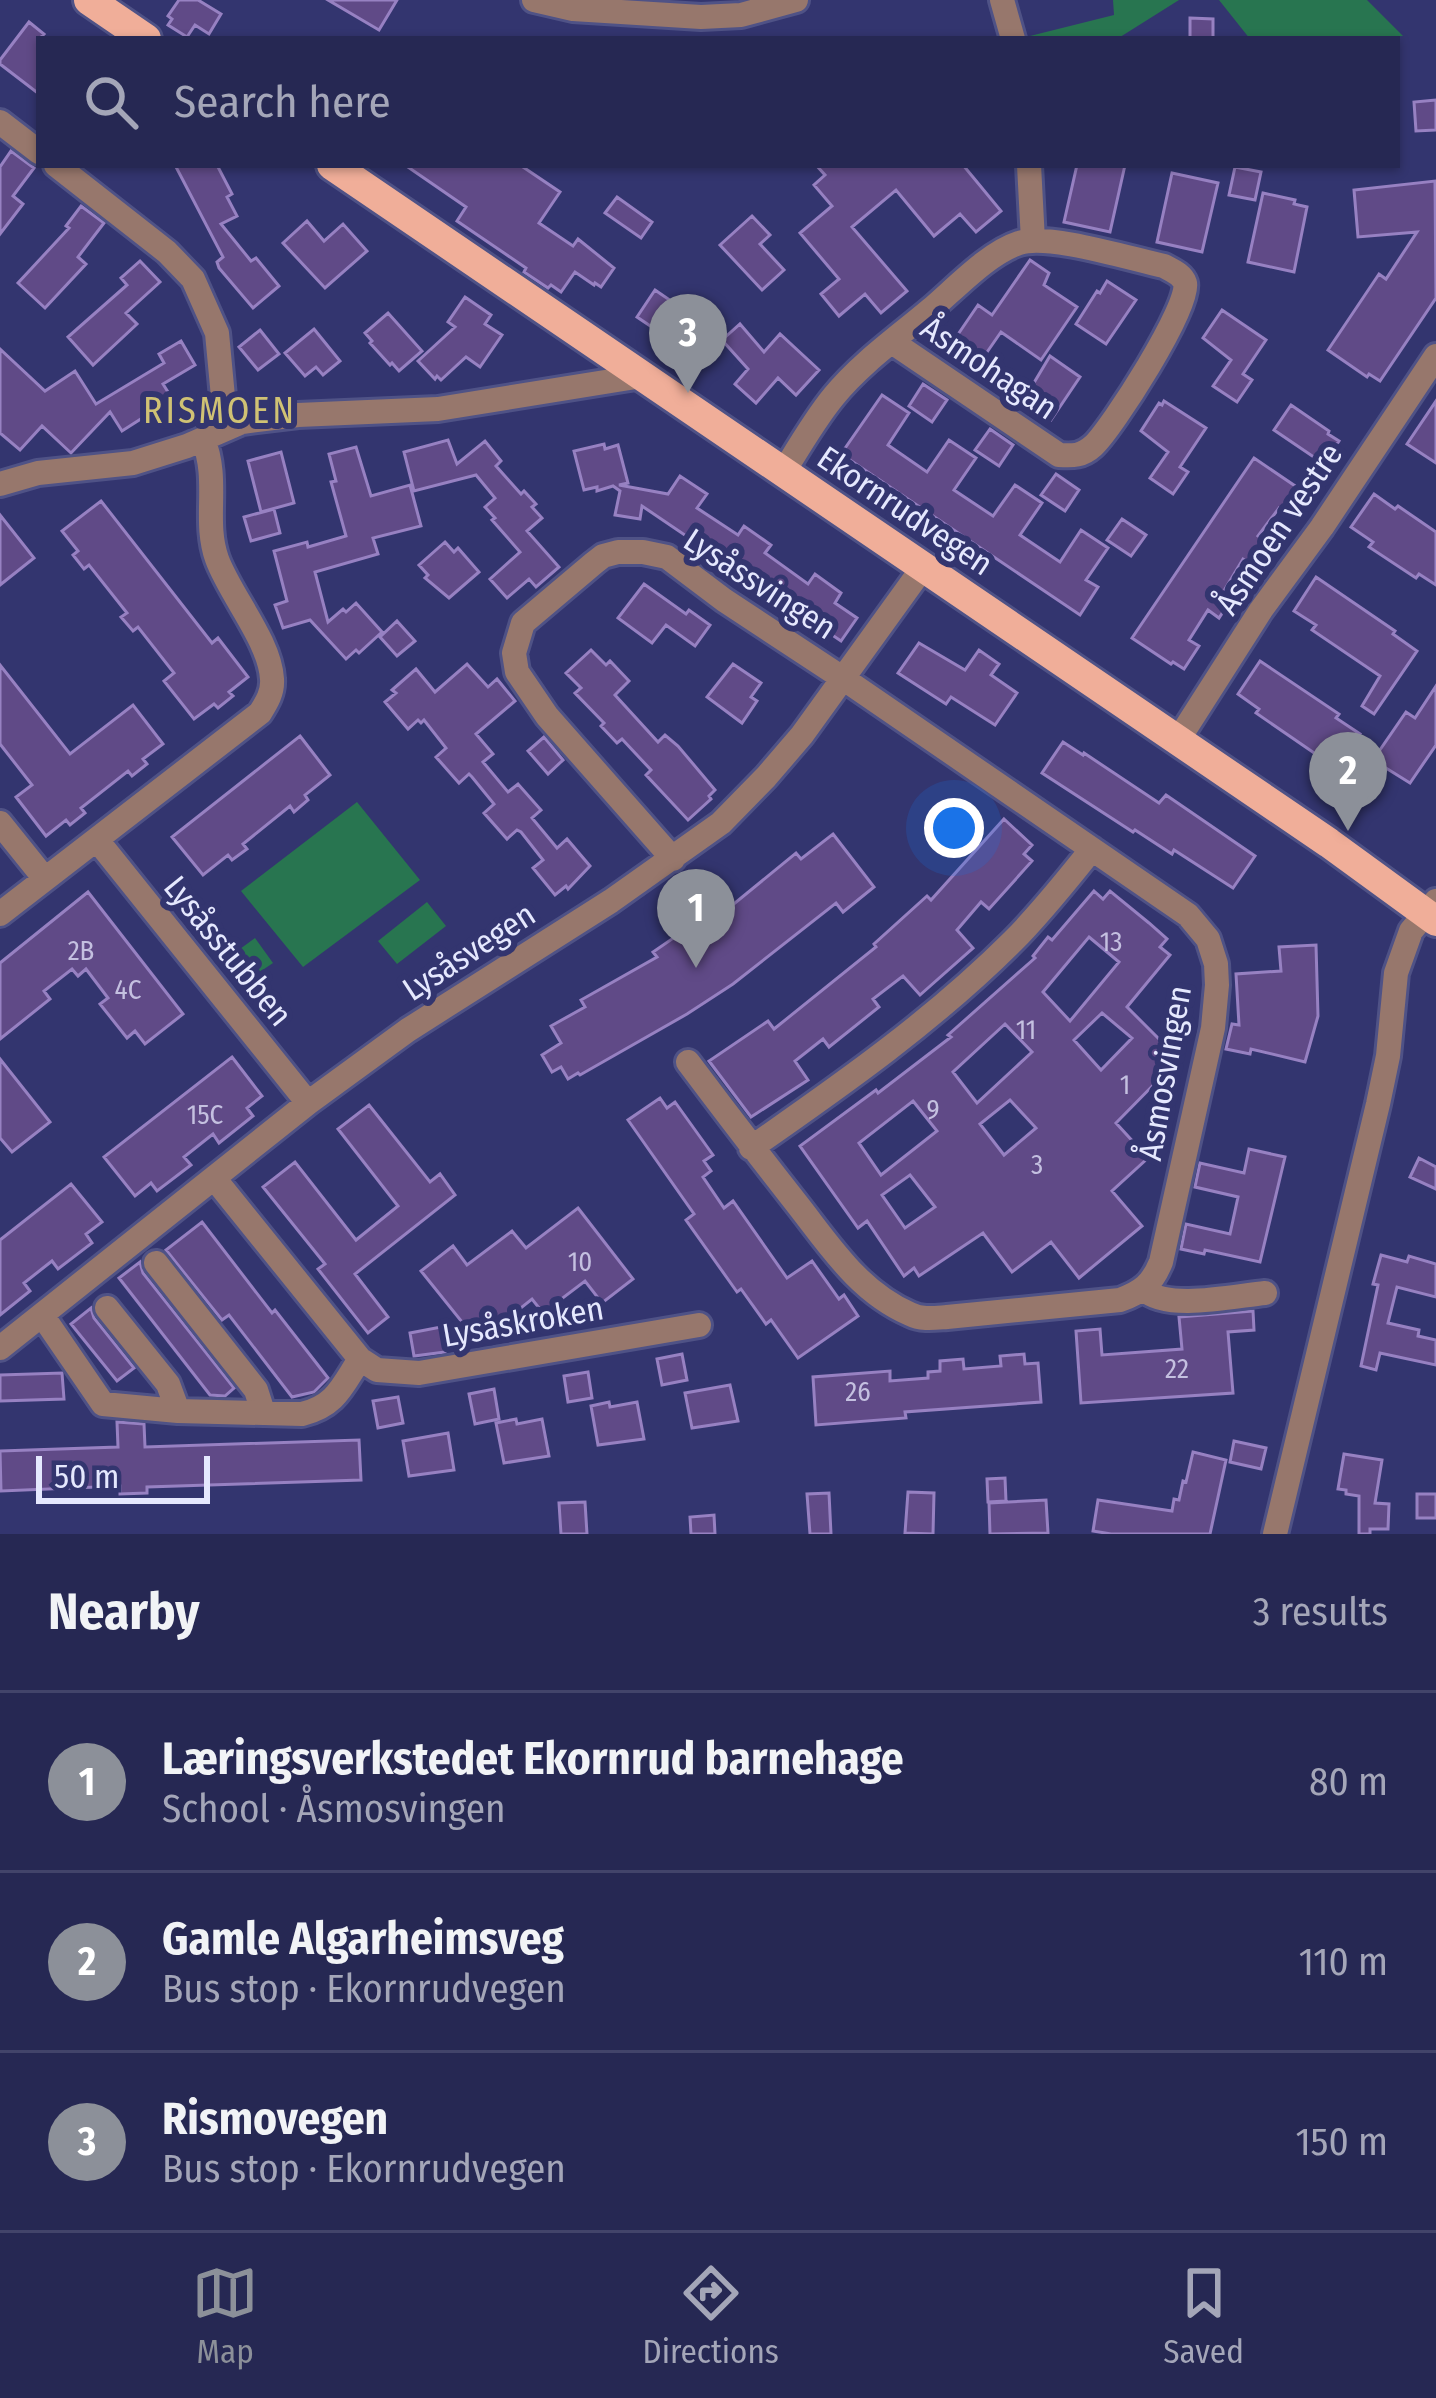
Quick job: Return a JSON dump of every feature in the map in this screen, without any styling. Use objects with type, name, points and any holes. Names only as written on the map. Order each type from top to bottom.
[{"type":"main road","points":[[89,0],[142,36]]},
{"type":"main road","name":"Ekornrudvegen","points":[[336,168],[1432,912]]},
{"type":"street","points":[[534,0],[573,9],[701,17],[741,15],[796,0]]},
{"type":"street","points":[[1002,0],[1012,36]]},
{"type":"street","points":[[0,122],[36,150]]},
{"type":"street","points":[[0,914],[260,713],[273,680],[213,540],[217,333],[193,279],[167,252],[60,168]]},
{"type":"street","points":[[1029,168],[1034,241]]},
{"type":"street","name":"Åsmohagan","points":[[783,473],[851,376],[995,256],[1018,243],[1072,246],[1164,266],[1185,283],[1185,299],[1170,332],[1095,444],[1076,457],[1059,454],[892,342]]},
{"type":"street","name":"Åsmoen vestre","points":[[1178,740],[1261,610],[1436,356]]},
{"type":"street","points":[[1,482],[38,473],[134,463],[242,422],[437,409],[642,376]]},
{"type":"street","name":"Lysåssvingen","points":[[673,859],[527,688],[517,672],[514,653],[523,623],[603,556],[643,552],[668,557],[844,679]]},
{"type":"street","name":"Lysåsvegen","points":[[0,1348],[308,1103],[408,1030],[721,823],[766,777],[844,679],[924,566]]},
{"type":"street","name":"Åsmosvingen","points":[[844,679],[1196,922],[1208,939],[1217,985],[1207,1056],[1161,1262],[1144,1290]]},
{"type":"street","points":[[0,823],[45,879]]},
{"type":"street","name":"Lysåsstubben","points":[[97,840],[308,1103]]},
{"type":"street","points":[[751,1148],[876,1060],[962,988],[1042,910],[1092,849]]},
{"type":"street","points":[[1275,1534],[1381,1088],[1396,973],[1411,931],[1432,912]]},
{"type":"street","points":[[688,1062],[853,1275],[915,1316],[1077,1306],[1120,1300],[1144,1290],[1151,1297],[1172,1301],[1265,1293]]},
{"type":"street","points":[[42,1316],[103,1404],[302,1414],[332,1401],[360,1360],[214,1178]]},
{"type":"street","points":[[156,1263],[256,1390],[263,1412]]},
{"type":"street","points":[[107,1307],[168,1384],[178,1411]]},
{"type":"street","name":"Lysåskroken","points":[[360,1360],[377,1370],[419,1373],[699,1325]]},
{"type":"green space","points":[[1113,0],[1179,0],[1122,36],[1030,36],[1114,15]]},
{"type":"green space","points":[[1219,0],[1367,0],[1403,36],[1400,36],[1248,36]]},
{"type":"green space","points":[[357,802],[420,880],[303,967],[241,891]]},
{"type":"green space","points":[[427,902],[446,926],[397,964],[378,941]]},
{"type":"green space","points":[[255,938],[273,963],[246,981],[229,957]]},
{"type":"building","points":[[179,0],[198,0],[221,14],[209,34],[195,25],[188,36],[168,25],[172,19],[168,16]]},
{"type":"building","points":[[328,0],[397,0],[379,30]]},
{"type":"building","points":[[1190,18],[1213,19],[1213,36],[1190,36]]},
{"type":"building","points":[[29,22],[44,34],[36,36],[36,92],[0,60]]},
{"type":"building","points":[[1436,100],[1436,130],[1416,131],[1414,102]]},
{"type":"building","points":[[11,151],[34,168],[13,196],[23,204],[0,234],[0,167]]},
{"type":"building","points":[[177,168],[219,168],[237,216],[221,224],[279,286],[253,308],[219,268],[217,262],[223,257]]},
{"type":"building","points":[[409,168],[524,168],[560,192],[539,223],[573,246],[578,239],[614,268],[601,287],[575,272],[561,292],[551,285],[548,288],[457,221],[466,207]]},
{"type":"building","points":[[819,168],[965,168],[1001,211],[976,232],[960,214],[934,236],[896,190],[852,227],[907,291],[881,313],[865,294],[839,316],[821,294],[839,279],[800,233],[832,206],[814,185],[825,175]]},
{"type":"building","points":[[1076,168],[1124,168],[1110,232],[1064,222]]},
{"type":"building","points":[[1235,168],[1261,172],[1255,200],[1229,195]]},
{"type":"building","points":[[1172,173],[1218,183],[1202,252],[1157,242]]},
{"type":"building","points":[[1435,181],[1436,298],[1380,381],[1367,377],[1328,350],[1379,274],[1386,279],[1417,232],[1358,237],[1354,190]]},
{"type":"building","points":[[1263,193],[1307,207],[1294,272],[1248,262]]},
{"type":"building","points":[[617,197],[652,222],[641,238],[605,213]]},
{"type":"building","points":[[81,206],[104,223],[78,257],[86,264],[45,308],[18,283],[69,228]]},
{"type":"building","points":[[752,216],[770,235],[760,244],[784,270],[762,290],[720,245]]},
{"type":"building","points":[[307,221],[324,241],[343,224],[367,251],[325,288],[283,243]]},
{"type":"building","points":[[1030,260],[1049,273],[1044,285],[1077,307],[1041,360],[1001,332],[976,368],[948,349],[978,305],[992,315]]},
{"type":"building","points":[[140,261],[160,282],[126,313],[137,324],[93,365],[68,337],[127,285],[121,278]]},
{"type":"building","points":[[1107,281],[1136,300],[1106,344],[1076,324]]},
{"type":"building","points":[[655,290],[690,314],[694,309],[723,328],[705,355],[696,349],[692,354],[637,317]]},
{"type":"building","points":[[465,297],[491,315],[485,324],[502,335],[480,367],[466,357],[441,380],[435,379],[418,361],[455,327],[448,322]]},
{"type":"building","points":[[1222,310],[1266,340],[1243,374],[1252,380],[1237,402],[1213,386],[1231,360],[1203,338]]},
{"type":"building","points":[[388,313],[422,351],[399,371],[365,333]]},
{"type":"building","points":[[740,324],[764,352],[780,334],[819,370],[796,395],[778,378],[756,403],[735,384],[748,369],[722,340]]},
{"type":"building","points":[[314,329],[340,361],[323,375],[316,367],[305,376],[285,353]]},
{"type":"building","points":[[260,330],[279,354],[258,370],[239,347]]},
{"type":"building","points":[[181,341],[195,365],[163,384],[173,400],[162,407],[166,413],[150,423],[144,417],[122,431],[110,412],[71,453],[42,426],[20,450],[0,433],[0,349],[45,391],[75,371],[96,404],[164,363],[159,354]]},
{"type":"building","points":[[1050,356],[1080,377],[1051,420],[1023,401]]},
{"type":"building","points":[[923,384],[947,400],[932,422],[909,406]]},
{"type":"building","points":[[882,395],[909,413],[888,445],[927,472],[949,440],[976,458],[954,490],[993,516],[1015,485],[1042,503],[1020,535],[1060,562],[1081,530],[1108,548],[1086,580],[1098,587],[1080,615],[841,454]]},
{"type":"building","points":[[1164,401],[1206,428],[1180,467],[1188,472],[1173,494],[1150,478],[1168,452],[1141,431]]},
{"type":"building","points":[[1436,401],[1436,463],[1407,444]]},
{"type":"building","points":[[1291,405],[1339,441],[1324,464],[1274,430]]},
{"type":"building","points":[[990,429],[1013,445],[999,466],[975,450]]},
{"type":"building","points":[[448,440],[457,464],[485,441],[501,461],[496,466],[536,504],[532,507],[542,518],[527,531],[559,567],[536,587],[529,579],[507,598],[490,579],[520,552],[492,520],[485,507],[495,498],[476,475],[414,491],[404,452]]},
{"type":"building","points":[[604,444],[605,449],[618,445],[628,483],[619,485],[668,494],[680,476],[707,494],[697,508],[738,535],[744,526],[771,545],[765,553],[808,584],[815,574],[841,593],[835,603],[857,618],[841,641],[642,506],[640,519],[615,515],[620,491],[613,486],[584,490],[574,451]]},
{"type":"building","points":[[356,447],[371,496],[410,485],[421,526],[373,538],[378,554],[315,572],[328,622],[356,603],[382,632],[346,659],[310,620],[283,628],[275,605],[287,601],[274,551],[346,536],[331,482],[336,481],[329,454]]},
{"type":"building","points":[[281,452],[294,503],[261,512],[248,461]]},
{"type":"building","points":[[1254,458],[1304,492],[1289,515],[1279,508],[1258,536],[1269,544],[1254,566],[1243,559],[1225,589],[1234,595],[1219,618],[1208,610],[1189,640],[1199,646],[1184,669],[1132,638]]},
{"type":"building","points":[[1056,474],[1079,490],[1065,511],[1041,495]]},
{"type":"building","points":[[1374,494],[1436,532],[1436,585],[1419,574],[1416,578],[1369,547],[1373,542],[1351,527]]},
{"type":"building","points":[[101,501],[212,643],[218,638],[248,677],[218,708],[214,704],[194,719],[164,681],[174,673],[138,627],[133,631],[121,617],[127,613],[89,565],[84,569],[73,555],[78,551],[62,531]]},
{"type":"building","points":[[274,509],[280,533],[251,541],[244,517]]},
{"type":"building","points":[[0,515],[34,558],[0,585]]},
{"type":"building","points":[[1122,519],[1146,535],[1131,556],[1107,540]]},
{"type":"building","points":[[445,542],[454,552],[458,548],[479,572],[449,598],[425,578],[428,575],[419,565]]},
{"type":"building","points":[[1316,577],[1417,651],[1374,714],[1362,706],[1380,676],[1312,630],[1316,625],[1294,611]]},
{"type":"building","points":[[644,584],[710,625],[695,646],[666,625],[652,643],[618,618]]},
{"type":"building","points":[[397,621],[415,641],[397,656],[380,637]]},
{"type":"building","points":[[919,643],[965,670],[979,650],[999,664],[991,675],[1017,693],[995,725],[951,697],[946,704],[898,673]]},
{"type":"building","points":[[591,650],[629,681],[615,695],[658,742],[665,735],[678,746],[715,790],[688,820],[646,775],[651,770],[622,739],[617,743],[575,693],[581,688],[566,673]]},
{"type":"building","points":[[1260,661],[1339,714],[1336,718],[1360,734],[1336,768],[1256,713],[1259,709],[1238,694]]},
{"type":"building","points":[[467,664],[488,687],[497,679],[515,701],[476,734],[493,754],[483,762],[508,792],[518,784],[541,810],[532,818],[557,848],[567,839],[590,866],[568,889],[555,895],[533,868],[543,860],[521,832],[507,839],[484,813],[494,804],[472,777],[469,774],[459,783],[436,757],[446,748],[424,720],[408,729],[385,702],[416,669],[435,692]]},
{"type":"building","points":[[733,664],[761,683],[751,697],[757,701],[742,723],[707,697]]},
{"type":"building","points":[[0,665],[70,754],[133,705],[163,744],[143,759],[147,764],[132,776],[128,771],[81,808],[85,813],[70,825],[66,820],[46,836],[16,797],[32,785],[0,744]]},
{"type":"building","points":[[1436,686],[1436,745],[1410,783],[1373,760],[1406,712],[1415,718]]},
{"type":"building","points":[[300,736],[330,775],[305,795],[308,800],[294,812],[290,806],[243,844],[247,849],[232,860],[228,855],[203,875],[172,837]]},
{"type":"building","points":[[544,737],[563,760],[548,774],[528,751]]},
{"type":"building","points":[[1063,742],[1159,803],[1166,795],[1255,856],[1233,888],[1174,850],[1172,854],[1133,832],[1042,773]]},
{"type":"building","points":[[1004,819],[1032,845],[1024,854],[1032,861],[989,909],[981,902],[957,930],[973,948],[920,995],[903,976],[873,999],[879,1007],[829,1047],[823,1039],[795,1061],[808,1080],[751,1117],[709,1061],[768,1021],[774,1029],[876,947],[927,896],[931,900]]},
{"type":"building","points":[[833,834],[874,887],[843,912],[836,903],[687,1014],[580,1075],[568,1079],[561,1067],[552,1072],[542,1055],[561,1043],[551,1026],[585,1007],[581,1000],[657,957],[653,952],[685,930],[691,939],[796,853],[801,859]]},
{"type":"building","points":[[1094,891],[1103,899],[1110,891],[1167,939],[1160,947],[1170,955],[1127,1007],[1172,1052],[1163,1061],[1170,1068],[1116,1123],[1148,1158],[1112,1191],[1142,1226],[1079,1278],[1051,1242],[1012,1272],[983,1233],[919,1276],[914,1268],[904,1276],[867,1221],[858,1228],[800,1146],[951,1037],[948,1035],[1035,958],[1048,937],[1052,940]],"holes":[[[1089,937],[1119,962],[1070,1021],[1043,992]],[[1102,1013],[1132,1038],[1101,1070],[1074,1040]],[[1005,1024],[1032,1052],[977,1103],[953,1072]],[[1010,1100],[1036,1128],[1004,1155],[980,1124]],[[913,1101],[937,1131],[881,1175],[859,1143]],[[910,1175],[935,1207],[905,1228],[882,1195]]]},
{"type":"building","points":[[88,892],[183,1014],[145,1044],[135,1031],[127,1038],[100,1004],[108,998],[86,969],[78,976],[72,969],[44,991],[50,999],[0,1039],[0,963]]},
{"type":"building","points":[[1316,945],[1318,1016],[1305,1062],[1251,1049],[1250,1054],[1226,1049],[1232,1024],[1239,1025],[1236,974],[1281,971],[1279,947]]},
{"type":"building","points":[[232,1057],[262,1096],[247,1108],[253,1116],[219,1143],[213,1134],[184,1157],[191,1165],[157,1191],[151,1183],[135,1196],[104,1157]]},
{"type":"building","points":[[0,1059],[50,1122],[12,1152],[0,1138]]},
{"type":"building","points":[[660,1098],[667,1108],[675,1102],[713,1155],[704,1161],[711,1171],[703,1177],[724,1208],[733,1201],[787,1278],[812,1261],[839,1299],[844,1295],[858,1316],[798,1358],[771,1320],[766,1324],[686,1220],[694,1214],[628,1120]]},
{"type":"building","points":[[369,1105],[430,1182],[440,1174],[455,1195],[355,1274],[388,1317],[368,1333],[318,1269],[325,1264],[263,1187],[295,1162],[356,1240],[398,1206],[338,1129]]},
{"type":"building","points":[[1249,1149],[1285,1157],[1260,1262],[1181,1249],[1186,1224],[1230,1234],[1238,1197],[1195,1187],[1200,1163],[1244,1173]]},
{"type":"building","points":[[1419,1158],[1436,1167],[1436,1189],[1410,1177]]},
{"type":"building","points":[[71,1184],[102,1222],[86,1234],[92,1243],[58,1269],[52,1261],[24,1283],[30,1291],[0,1315],[0,1240]]},
{"type":"building","points":[[578,1208],[633,1279],[602,1303],[585,1281],[543,1313],[532,1299],[478,1342],[421,1271],[453,1246],[467,1265],[512,1231],[526,1248]]},
{"type":"building","points":[[202,1222],[328,1378],[314,1392],[292,1397],[229,1315],[222,1320],[166,1250]]},
{"type":"building","points":[[1381,1255],[1436,1264],[1436,1297],[1397,1287],[1388,1323],[1419,1330],[1418,1336],[1436,1340],[1436,1365],[1380,1353],[1376,1370],[1361,1366]]},
{"type":"building","points":[[140,1262],[143,1273],[234,1388],[225,1396],[210,1395],[119,1278]]},
{"type":"building","points":[[91,1308],[134,1368],[117,1381],[71,1324]]},
{"type":"building","points":[[1253,1311],[1254,1330],[1228,1332],[1233,1393],[1081,1403],[1076,1331],[1100,1329],[1102,1355],[1182,1349],[1179,1317]]},
{"type":"building","points":[[441,1327],[445,1352],[414,1356],[410,1333]]},
{"type":"building","points":[[682,1354],[687,1380],[662,1385],[657,1359]]},
{"type":"building","points":[[1024,1354],[1025,1364],[1038,1363],[1041,1402],[905,1412],[906,1418],[816,1425],[813,1377],[890,1371],[890,1381],[928,1378],[928,1372],[940,1371],[940,1361],[963,1359],[964,1369],[1001,1366],[1000,1356]]},
{"type":"building","points":[[588,1372],[592,1398],[568,1402],[564,1376]]},
{"type":"building","points":[[62,1373],[64,1399],[0,1401],[0,1375]]},
{"type":"building","points":[[730,1385],[738,1421],[692,1428],[685,1393]]},
{"type":"building","points":[[494,1389],[499,1419],[475,1424],[469,1394]]},
{"type":"building","points":[[398,1397],[403,1423],[378,1428],[373,1401]]},
{"type":"building","points":[[609,1402],[610,1407],[637,1402],[644,1439],[598,1445],[591,1406]]},
{"type":"building","points":[[516,1419],[517,1424],[542,1419],[549,1456],[504,1463],[496,1423]]},
{"type":"building","points":[[117,1422],[144,1424],[145,1447],[359,1440],[361,1480],[147,1487],[147,1493],[120,1494],[120,1486],[1,1491],[0,1451],[118,1447]]},
{"type":"building","points":[[448,1433],[454,1470],[409,1476],[403,1441]]},
{"type":"building","points":[[1234,1441],[1266,1448],[1261,1469],[1230,1462]]},
{"type":"building","points":[[1193,1452],[1226,1460],[1210,1534],[1093,1531],[1098,1500],[1172,1511]]},
{"type":"building","points":[[1344,1454],[1382,1460],[1375,1503],[1389,1504],[1388,1529],[1359,1534],[1359,1496],[1338,1489]]},
{"type":"building","points":[[1005,1478],[1006,1501],[988,1502],[987,1479]]},
{"type":"building","points":[[908,1492],[934,1493],[933,1534],[905,1533]]},
{"type":"building","points":[[829,1493],[831,1534],[810,1534],[807,1494]]},
{"type":"building","points":[[1417,1494],[1436,1494],[1436,1518],[1417,1518]]},
{"type":"building","points":[[1046,1500],[1048,1533],[990,1534],[989,1503]]},
{"type":"building","points":[[585,1502],[587,1534],[561,1534],[559,1503]]},
{"type":"building","points":[[714,1515],[715,1534],[691,1534],[690,1517]]},
{"type":"place","name":"Rismovegen","points":[[688,393]]},
{"type":"place","name":"Gamle Algarheimsveg","points":[[1348,831]]},
{"type":"place","name":"Læringsverkstedet Ekornrud barnehage","points":[[696,968]]},
{"type":"district","name":"RISMOEN","points":[[220,411]]}]
